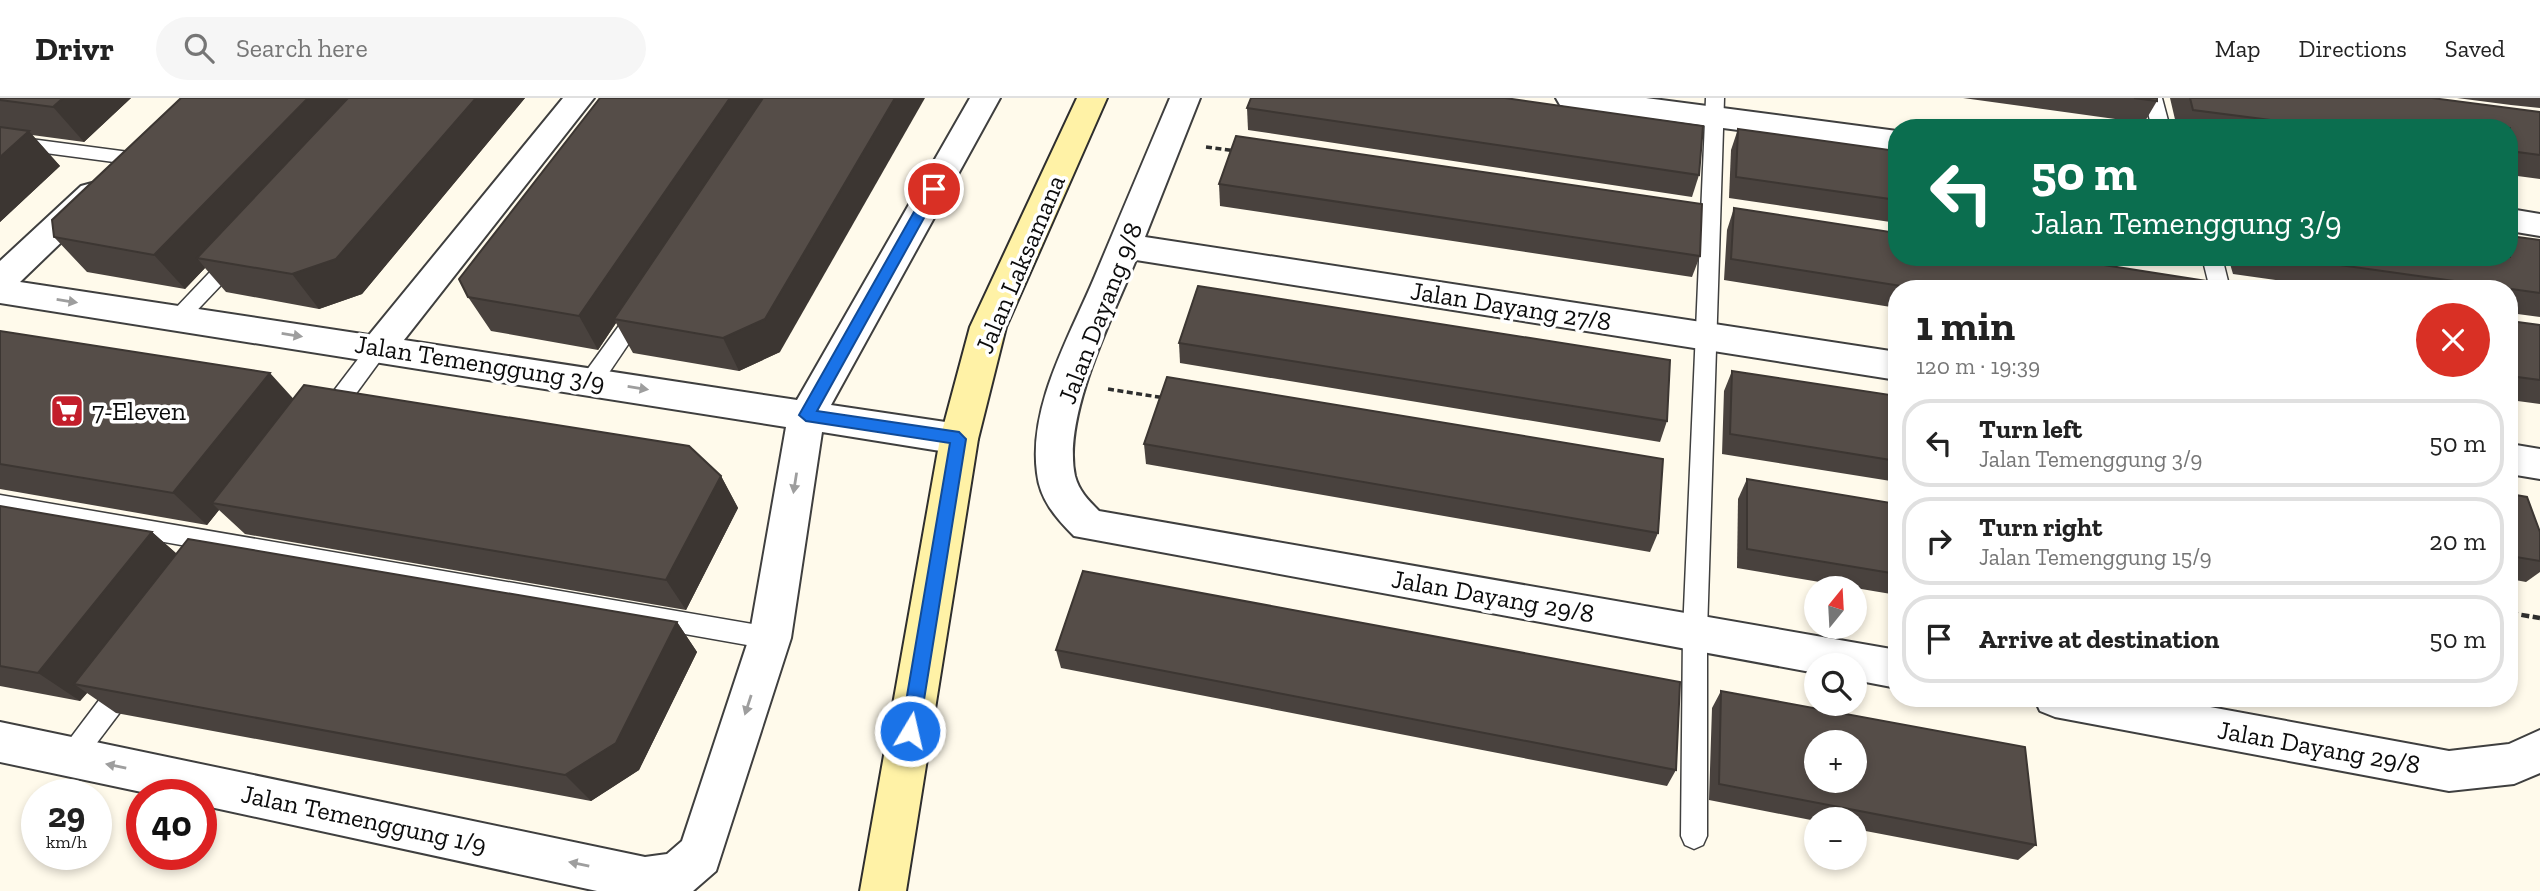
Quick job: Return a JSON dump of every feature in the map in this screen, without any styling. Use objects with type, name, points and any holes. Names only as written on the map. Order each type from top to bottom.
[{"type":"street","points":[[378,348],[579,98]]},
{"type":"street","points":[[770,638],[806,415],[985,98]]},
{"type":"street","name":"Jalan Laksamana","points":[[883,891],[959,439],[988,327],[1093,98]]},
{"type":"street","name":"Jalan Dayang 9/8","points":[[1088,525],[1066,503],[1056,475],[1055,438],[1069,383],[1185,98]]},
{"type":"street","points":[[1570,98],[1715,108],[1888,139]]},
{"type":"street","points":[[0,281],[138,149]]},
{"type":"street","points":[[2518,221],[2540,225]]},
{"type":"street","name":"Jalan Dayang 27/8","points":[[1125,246],[1888,365]]},
{"type":"street","name":"Jalan Temenggung 3/9","points":[[0,291],[592,380],[959,439]]},
{"type":"street","points":[[2518,460],[2540,464]]},
{"type":"street","name":"Jalan Dayang 29/8","points":[[1088,525],[1888,667]]},
{"type":"street","name":"Jalan Temenggung 1/9","points":[[0,742],[645,879],[677,875],[701,855],[770,638]]},
{"type":"street","name":"Jalan Dayang 29/8","points":[[2104,707],[2449,771],[2514,764],[2540,750]]},
{"type":"lane","points":[[2152,98],[2158,119]]},
{"type":"lane","points":[[1694,836],[1695,632],[1715,108]]},
{"type":"lane","points":[[0,141],[138,149]]},
{"type":"lane","points":[[178,318],[245,248]]},
{"type":"lane","points":[[592,380],[655,290]]},
{"type":"lane","points":[[312,436],[378,348]]},
{"type":"lane","points":[[0,504],[770,638]]},
{"type":"lane","points":[[213,567],[246,523]]},
{"type":"lane","points":[[72,756],[139,667]]},
{"type":"path","points":[[1167,141],[1249,153]]},
{"type":"path","points":[[1069,383],[1179,400]]},
{"type":"path","points":[[2518,614],[2540,618]]},
{"type":"building","points":[[0,98],[63,98],[53,107]]},
{"type":"building","points":[[181,98],[308,98],[154,255],[54,237],[52,220]]},
{"type":"building","points":[[348,98],[476,98],[336,259],[292,274],[197,258]]},
{"type":"building","points":[[600,98],[730,98],[579,316],[468,297],[459,279]]},
{"type":"building","points":[[763,98],[895,98],[765,319],[723,338],[614,319]]},
{"type":"building","points":[[1251,98],[1505,98],[1703,126],[1699,175],[1247,108]]},
{"type":"building","points":[[2134,98],[2157,98],[2157,101]]},
{"type":"building","points":[[2190,98],[2432,98],[2540,112],[2540,155],[2518,152],[2518,119],[2263,119],[2193,110]]},
{"type":"building","points":[[0,127],[29,131],[0,157]]},
{"type":"building","points":[[1738,129],[1888,150],[1888,199],[1736,177]]},
{"type":"building","points":[[1236,136],[1702,204],[1700,256],[1219,184]]},
{"type":"building","points":[[1734,208],[1888,232],[1888,266],[2110,266],[2200,280],[1888,280],[1888,284],[1731,259]]},
{"type":"building","points":[[2518,237],[2540,240],[2540,293],[2518,290],[2518,280],[2447,280],[2347,266],[2518,266]]},
{"type":"building","points":[[1198,286],[1670,360],[1667,421],[1179,343]]},
{"type":"building","points":[[2518,322],[2540,325],[2540,380],[2518,377]]},
{"type":"building","points":[[0,331],[270,373],[173,493],[0,464]]},
{"type":"building","points":[[1732,371],[1888,395],[1888,460],[1730,434]]},
{"type":"building","points":[[1167,377],[1663,459],[1658,533],[1144,444]]},
{"type":"building","points":[[304,385],[689,446],[721,476],[666,580],[212,503]]},
{"type":"building","points":[[1747,479],[1888,502],[1888,572],[1747,549]]},
{"type":"building","points":[[2518,495],[2527,497],[2540,532],[2540,561],[2518,557]]},
{"type":"building","points":[[0,506],[152,532],[38,673],[0,666]]},
{"type":"building","points":[[188,539],[677,622],[616,743],[565,775],[74,684]]},
{"type":"building","points":[[1083,571],[1680,682],[1676,770],[1056,650]]},
{"type":"building","points":[[1721,691],[1804,706],[1804,716],[1857,716],[2025,747],[2036,845],[1867,812],[1867,807],[1839,807],[1719,784]]},
{"type":"place","name":"7-Eleven","points":[[67,411]]},
{"type":"route","points":[[910,731],[959,439],[806,415],[934,189]]}]
